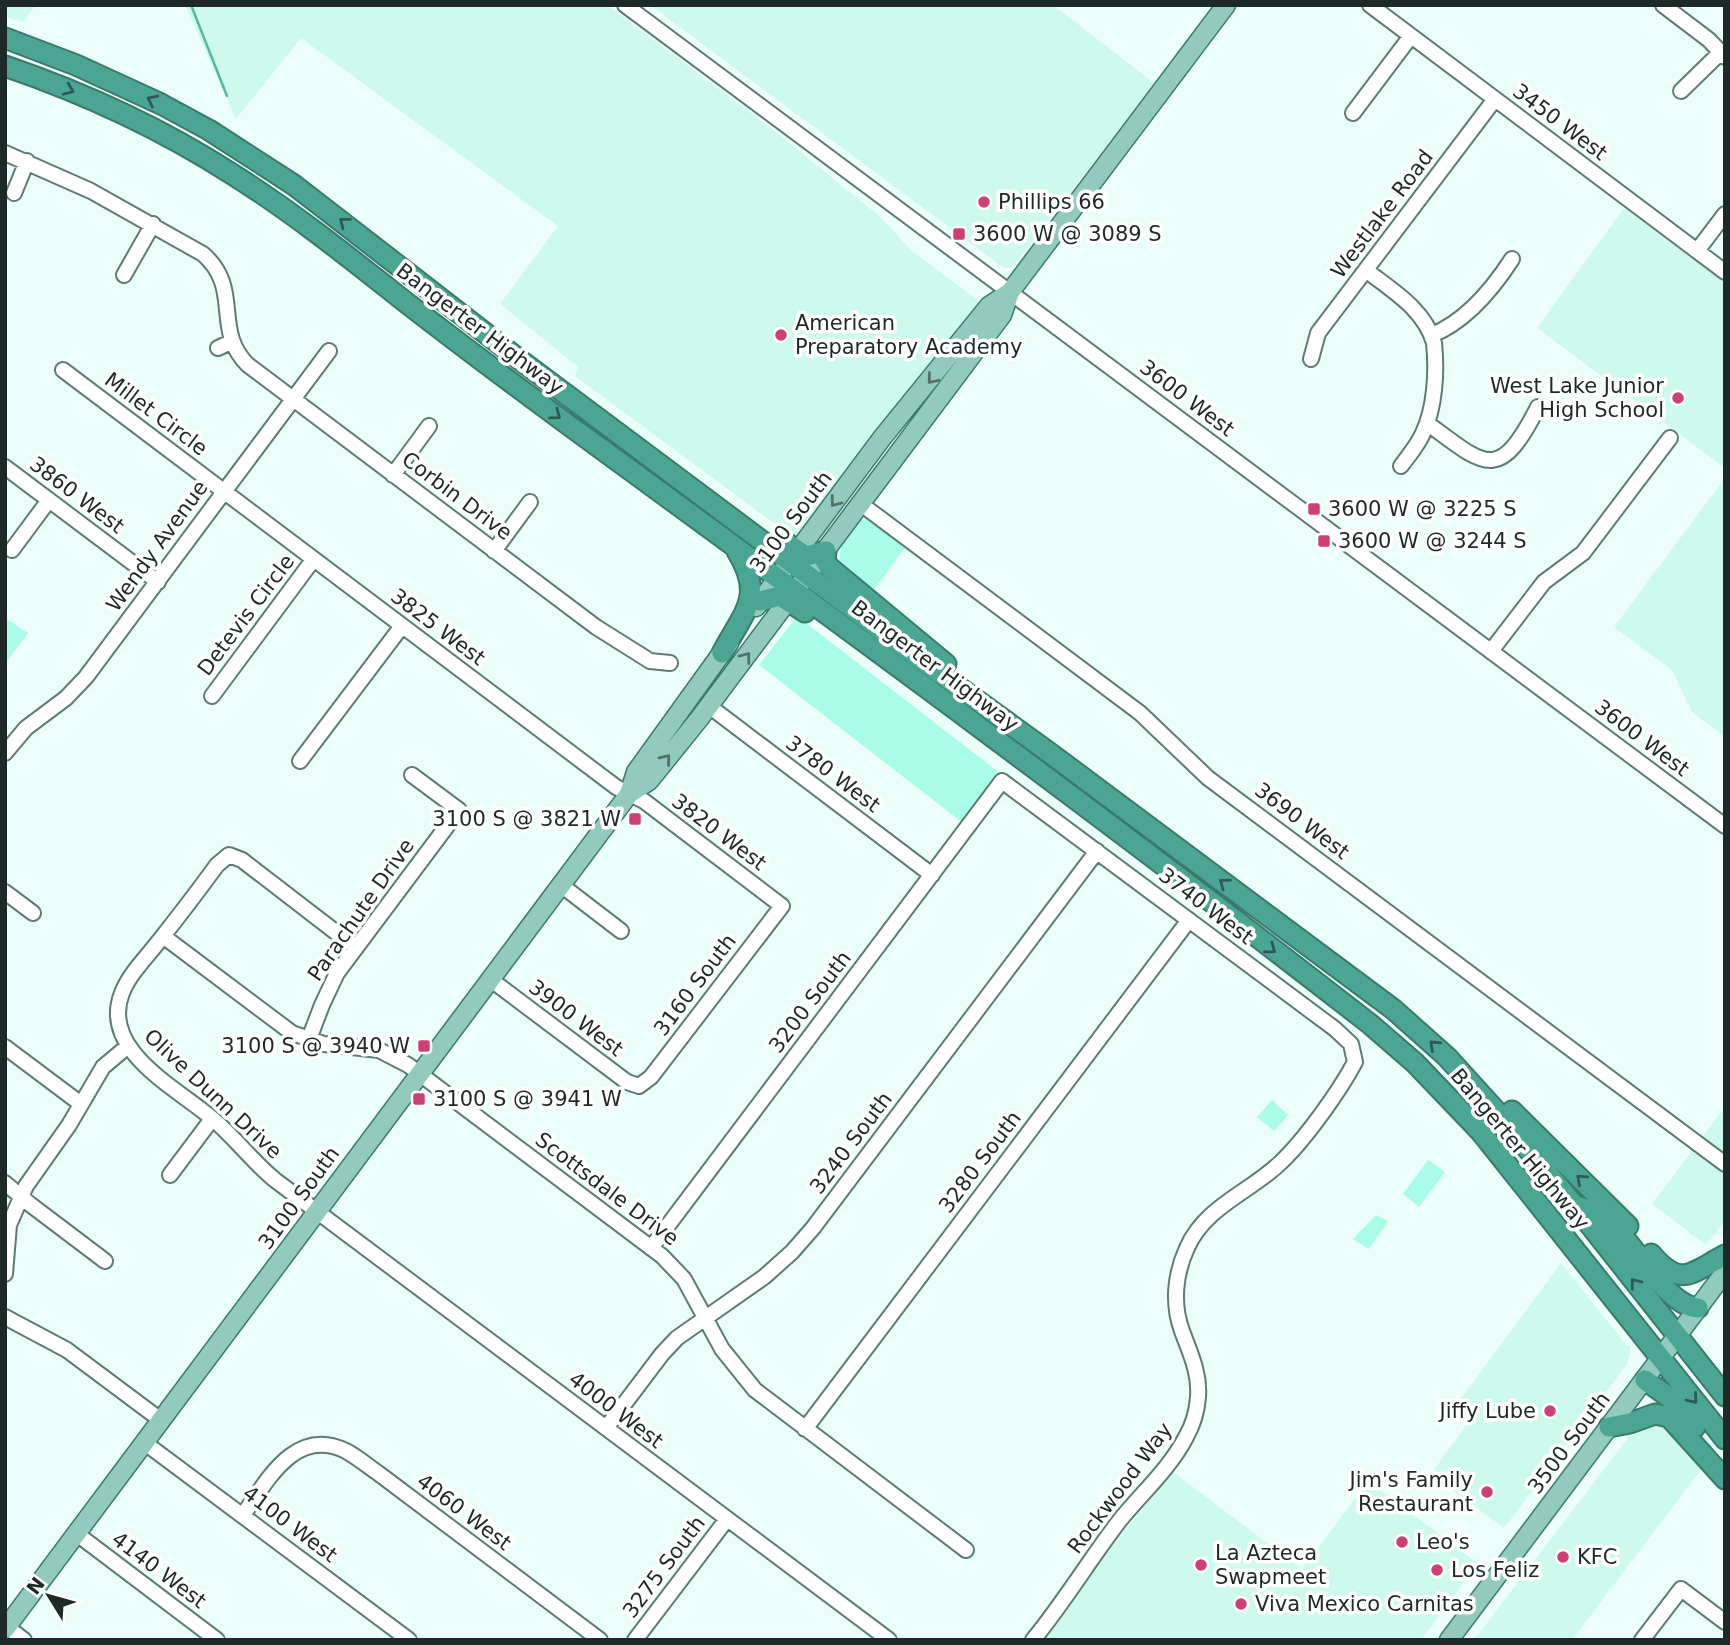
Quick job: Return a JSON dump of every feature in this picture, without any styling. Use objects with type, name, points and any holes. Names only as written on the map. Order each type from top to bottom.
[{"type":"highway","name":"Bangerter Highway","points":[[5,38],[115,81],[209,130],[253,157],[319,203],[553,384]]},
{"type":"highway","name":"Bangerter Highway","points":[[5,66],[112,110],[241,179],[346,254],[584,436],[733,544],[789,564],[797,588],[1361,1017],[1402,1052],[1481,1132],[1725,1439]]},
{"type":"highway","points":[[346,254],[367,258],[519,374],[530,379],[567,386],[590,396],[789,564],[826,551],[825,561],[829,567],[971,684],[979,703]]},
{"type":"highway","points":[[722,653],[752,597],[748,572],[733,544]]},
{"type":"highway","name":"Bangerter Highway","points":[[797,588],[979,703],[1393,1009],[1447,1057],[1481,1094],[1575,1206],[1725,1396]]},
{"type":"highway","points":[[760,601],[797,588]]},
{"type":"highway","points":[[1041,775],[1069,781],[1177,860],[1199,864]]},
{"type":"highway","points":[[1444,1093],[1475,1105],[1543,1187],[1557,1199],[1594,1213],[1610,1223],[1662,1284],[1686,1305],[1698,1308]]},
{"type":"highway","points":[[1481,1094],[1506,1105],[1611,1207],[1665,1270],[1675,1275],[1688,1275],[1725,1255]]},
{"type":"highway","points":[[1645,1380],[1678,1406],[1725,1464]]},
{"type":"highway","points":[[1609,1427],[1650,1415],[1665,1415],[1676,1423],[1725,1479]]},
{"type":"main road","name":"3100 South","points":[[629,794],[649,781],[709,706],[1002,314],[1010,292],[1226,5]]},
{"type":"main road","name":"3100 South","points":[[6,1628],[629,794],[636,772],[760,601],[883,438],[989,306],[1010,292]]},
{"type":"main road","name":"3500 South","points":[[1449,1640],[1725,1272]]},
{"type":"street","name":"3600 West","points":[[625,5],[1725,826]]},
{"type":"street","name":"3450 West","points":[[1370,5],[1725,272]]},
{"type":"street","points":[[1663,5],[1709,40],[1723,55],[1681,91]]},
{"type":"street","points":[[1353,113],[1411,36]]},
{"type":"street","name":"Westlake Road","points":[[1311,359],[1318,333],[1495,100]]},
{"type":"street","name":"Corbin Drive","points":[[5,153],[91,191],[153,223],[203,254],[218,271],[226,290],[225,345],[393,475],[610,636],[650,661],[670,663]]},
{"type":"street","points":[[14,193],[27,162]]},
{"type":"street","points":[[1697,251],[1725,214]]},
{"type":"street","points":[[124,275],[153,223]]},
{"type":"street","points":[[1432,335],[1463,317],[1498,279],[1511,259]]},
{"type":"street","points":[[1367,271],[1408,303],[1432,335],[1435,364],[1427,423],[1419,441],[1401,466]]},
{"type":"street","name":"Wendy Avenue","points":[[5,753],[26,728],[77,688],[328,351]]},
{"type":"street","name":"Millet Circle","points":[[63,370],[224,491]]},
{"type":"street","points":[[1427,423],[1468,454],[1480,460],[1492,461],[1504,456],[1512,448],[1538,407]]},
{"type":"street","points":[[393,475],[429,426]]},
{"type":"street","points":[[1491,651],[1544,582],[1583,553],[1670,438]]},
{"type":"street","name":"3860 West","points":[[5,467],[158,582]]},
{"type":"street","name":"3825 West","points":[[224,491],[616,787],[629,794]]},
{"type":"street","points":[[12,550],[49,500]]},
{"type":"street","points":[[494,551],[530,502]]},
{"type":"street","name":"3690 West","points":[[860,504],[1140,713],[1208,778],[1725,1164]]},
{"type":"street","name":"Detevis Circle","points":[[212,696],[313,560]]},
{"type":"street","points":[[300,761],[402,626]]},
{"type":"street","name":"3780 West","points":[[709,706],[932,874]]},
{"type":"street","name":"Parachute Drive","points":[[309,1039],[337,973],[459,810],[412,775]]},
{"type":"street","name":"3200 South","points":[[651,1248],[1002,781]]},
{"type":"street","name":"3740 West","points":[[1002,781],[1351,1044],[1355,1062],[1345,1080]]},
{"type":"street","name":"3820 West","points":[[629,794],[645,802],[782,906]]},
{"type":"street","name":"3240 South","points":[[606,1428],[677,1338],[764,1277],[792,1252],[813,1228],[1097,851]]},
{"type":"street","name":"Olive Dunn Drive","points":[[318,1212],[260,1167],[212,1119],[156,1074],[128,1046],[118,1018],[121,993],[217,865],[229,855],[242,860],[355,947]]},
{"type":"street","points":[[561,886],[621,931]]},
{"type":"street","points":[[5,892],[33,913]]},
{"type":"street","name":"3160 South","points":[[639,1086],[651,1077],[782,906]]},
{"type":"street","name":"3280 South","points":[[806,1430],[1189,920]]},
{"type":"street","name":"Scottsdale Drive","points":[[163,936],[277,1023],[309,1039],[332,1045],[379,1050],[420,1073],[651,1248],[678,1271],[722,1349],[746,1381],[806,1430],[966,1550]]},
{"type":"street","name":"3900 West","points":[[490,979],[627,1082],[639,1086]]},
{"type":"street","points":[[5,1274],[9,1225],[21,1196],[103,1067],[128,1046]]},
{"type":"street","points":[[5,1047],[81,1104]]},
{"type":"street","name":"Rockwood Way","points":[[1033,1640],[1119,1522],[1181,1446],[1194,1419],[1198,1395],[1197,1372],[1181,1328],[1176,1304],[1179,1272],[1187,1247],[1209,1216],[1287,1157],[1345,1080]]},
{"type":"street","points":[[170,1175],[212,1119]]},
{"type":"street","points":[[5,1183],[105,1261]]},
{"type":"street","name":"4000 West","points":[[318,1212],[889,1640]]},
{"type":"street","points":[[5,1317],[67,1350],[162,1421]]},
{"type":"street","name":"4100 West","points":[[145,1443],[409,1640]]},
{"type":"street","name":"4060 West","points":[[243,1515],[274,1471],[294,1452],[310,1446],[333,1446],[348,1452],[600,1640]]},
{"type":"street","name":"3275 South","points":[[635,1640],[727,1519]]},
{"type":"street","name":"4140 West","points":[[76,1534],[217,1640]]},
{"type":"street","points":[[1642,1640],[1681,1589],[1725,1622]]},
{"type":"street","points":[[6,1628],[24,1640]]},
{"type":"shaded area","points":[[5,5],[36,5],[23,22],[5,17]]},
{"type":"shaded area","points":[[185,5],[607,5],[767,125],[879,216],[913,252],[982,303],[937,365],[872,433],[795,539],[575,376],[578,367],[500,304],[558,226],[301,38],[236,119]]},
{"type":"shaded area","points":[[650,5],[1053,5],[1154,83],[1015,264],[1004,268]]},
{"type":"shaded area","name":"West Lake Junior High School","points":[[1624,208],[1725,283],[1725,468],[1537,328]]},
{"type":"shaded area","points":[[1725,478],[1725,737],[1692,712],[1672,670],[1614,627]]},
{"type":"shaded area","points":[[1725,1107],[1725,1221],[1706,1245],[1652,1204]]},
{"type":"shaded area","points":[[1561,1263],[1627,1346],[1630,1345],[1630,1354],[1627,1364],[1504,1528],[1431,1474],[1470,1420],[1454,1408]]},
{"type":"shaded area","points":[[1672,1380],[1715,1451],[1572,1640],[1474,1640]]},
{"type":"shaded area","points":[[1173,1472],[1302,1569],[1368,1481],[1478,1563],[1421,1640],[1044,1640],[1127,1527]]},
{"type":"green space","points":[[866,519],[905,548],[873,591],[839,566],[841,544],[858,520]]},
{"type":"green space","points":[[5,618],[28,633],[5,664]]},
{"type":"green space","points":[[795,619],[802,620],[1001,774],[963,823],[759,665]]},
{"type":"green space","points":[[1272,1100],[1288,1115],[1274,1131],[1257,1117]]},
{"type":"green space","points":[[1428,1160],[1445,1172],[1419,1207],[1403,1194]]},
{"type":"green space","points":[[1376,1215],[1388,1221],[1369,1249],[1353,1239]]},
{"type":"waterway","points":[[191,5],[227,96]]},
{"type":"place","name":"Phillips 66","points":[[984,202]]},
{"type":"place","name":"3600 W @ 3089 S","points":[[959,234]]},
{"type":"place","name":"American Preparatory Academy","points":[[781,335]]},
{"type":"place","name":"West Lake Junior High School","points":[[1678,398]]},
{"type":"place","name":"3600 W @ 3225 S","points":[[1314,509]]},
{"type":"place","name":"3600 W @ 3244 S","points":[[1324,541]]},
{"type":"place","name":"3100 S @ 3821 W","points":[[635,819]]},
{"type":"place","name":"3100 S @ 3940 W","points":[[424,1046]]},
{"type":"place","name":"3100 S @ 3941 W","points":[[419,1099]]},
{"type":"place","name":"Jiffy Lube","points":[[1550,1411]]},
{"type":"place","name":"Jim's Family Restaurant","points":[[1487,1492]]},
{"type":"place","name":"Leo's","points":[[1402,1542]]},
{"type":"place","name":"KFC","points":[[1563,1557]]},
{"type":"place","name":"La Azteca Swapmeet","points":[[1201,1565]]},
{"type":"place","name":"Los Feliz","points":[[1437,1570]]},
{"type":"place","name":"Viva Mexico Carnitas","points":[[1241,1604]]}]
